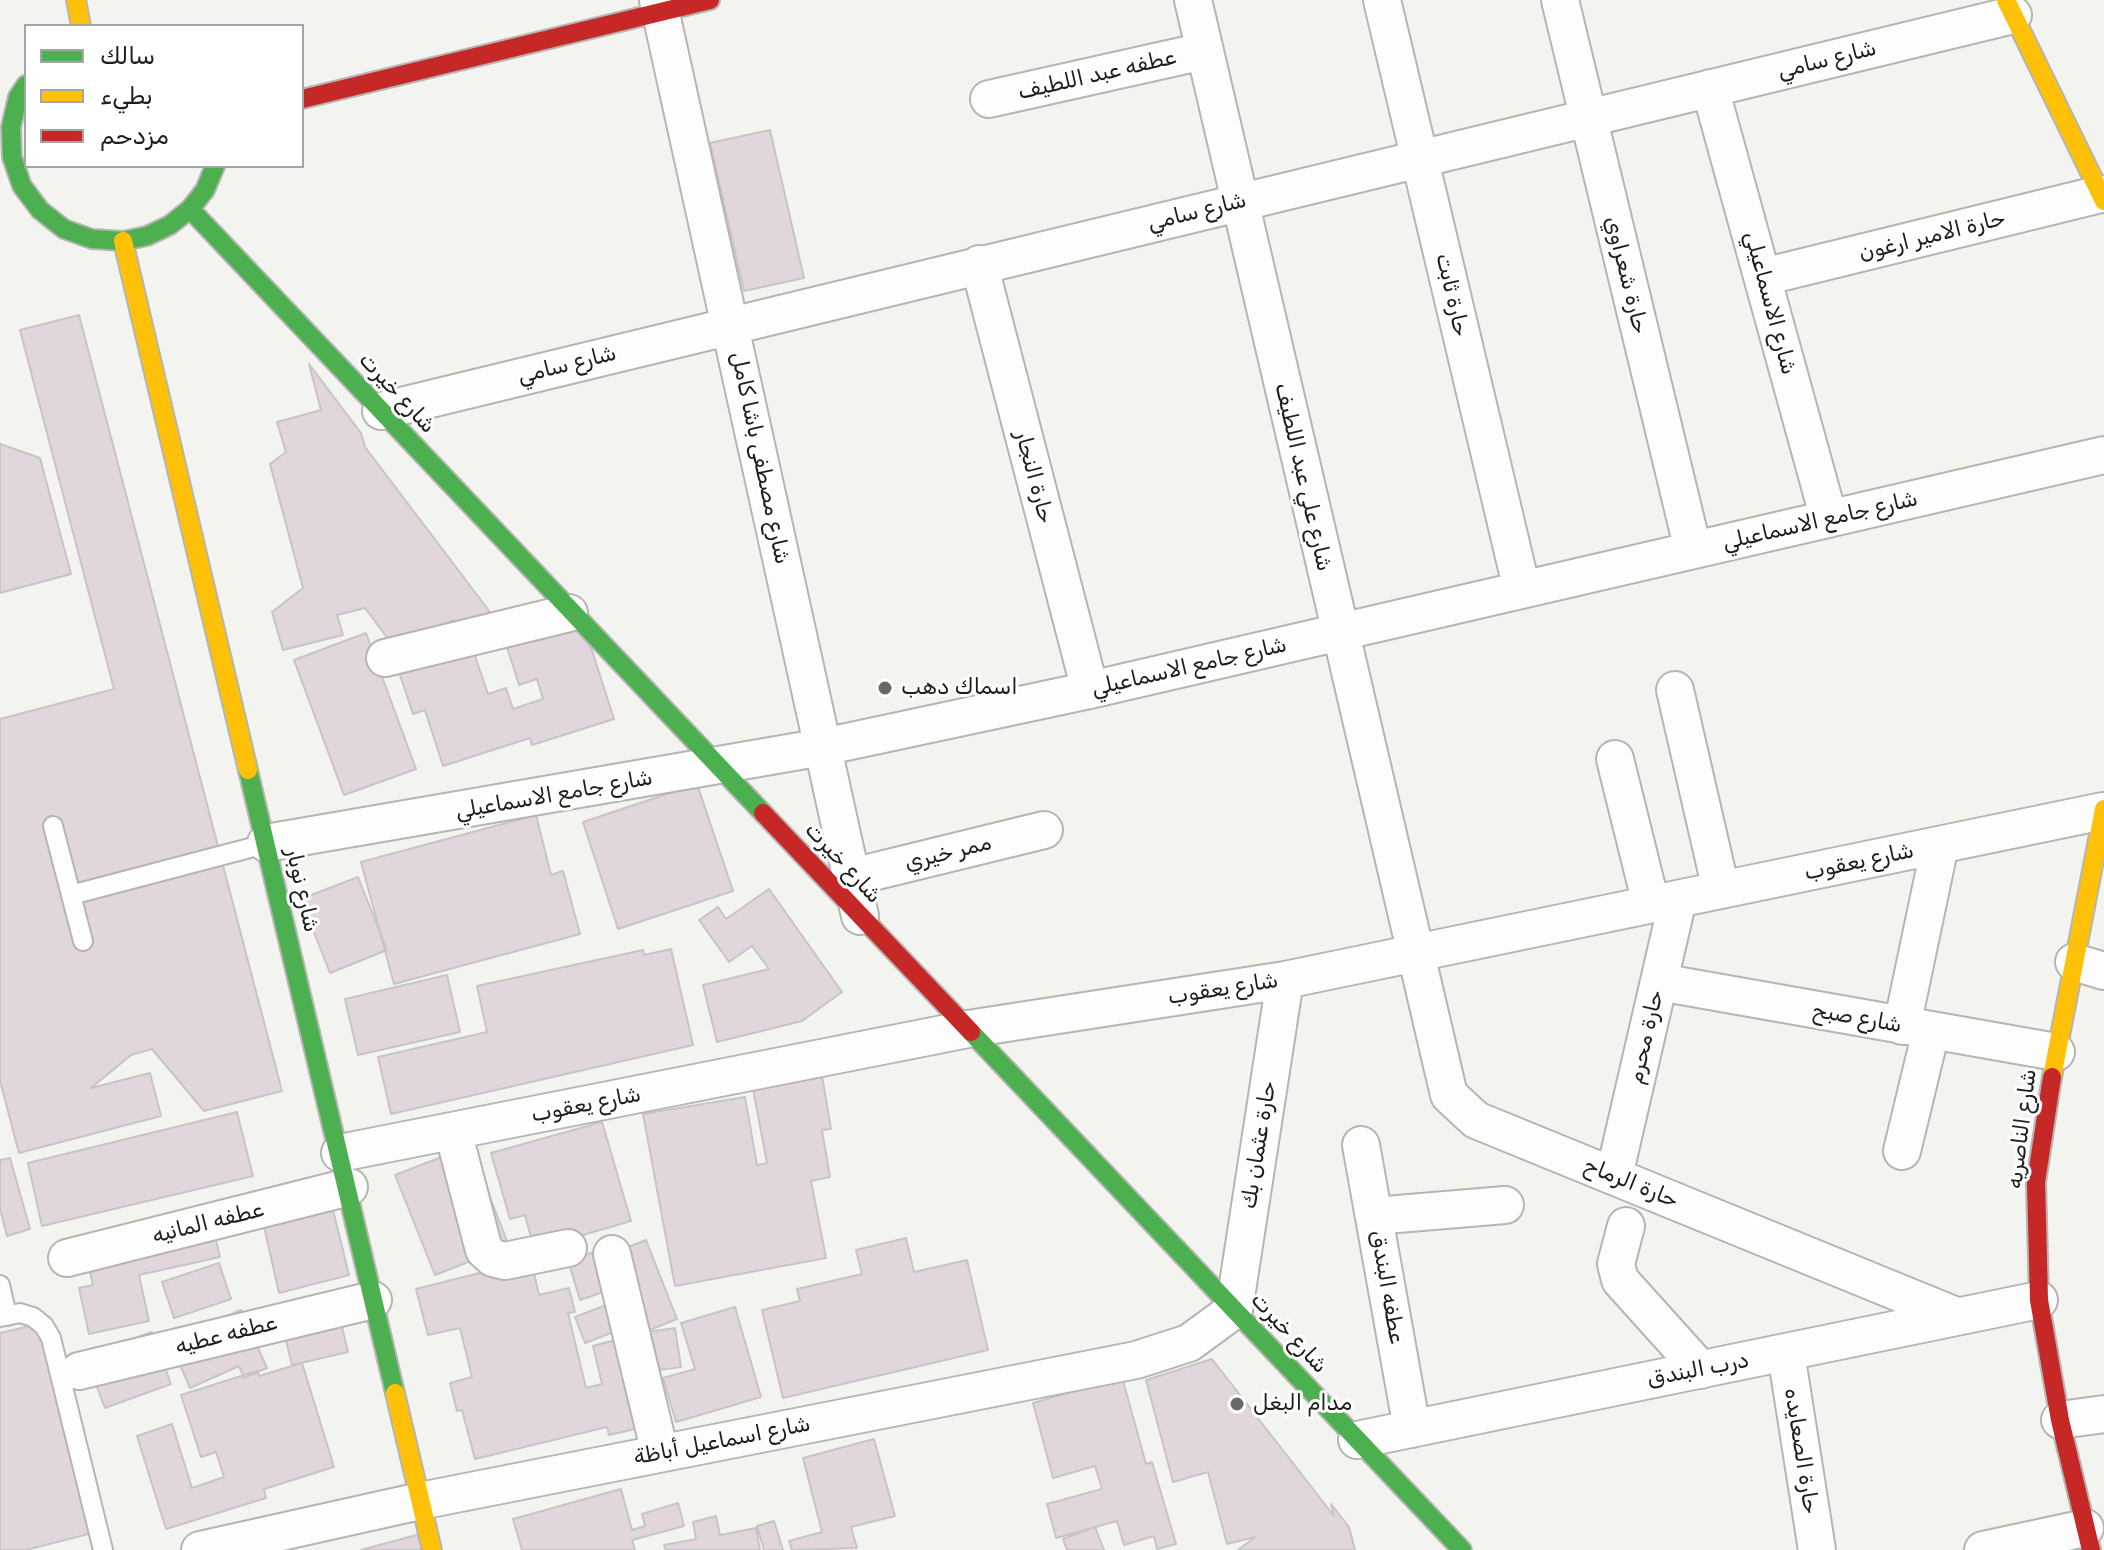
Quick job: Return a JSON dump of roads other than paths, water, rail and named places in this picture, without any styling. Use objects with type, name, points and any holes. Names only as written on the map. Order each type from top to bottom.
[{"type":"street","points":[[76,0],[81,24]]},
{"type":"street","points":[[304,98],[660,6],[710,0]]},
{"type":"street","name":"شارع علي عبد اللطيف","points":[[1193,0],[1415,953]]},
{"type":"street","name":"حارة ثابت","points":[[1382,0],[1522,590]]},
{"type":"street","name":"حارة شعراوي","points":[[1560,0],[1693,550]]},
{"type":"street","name":"شارع مصطفى باشا كامل","points":[[660,6],[860,916]]},
{"type":"street","points":[[2010,7],[2102,197]]},
{"type":"street","name":"شارع سامي","points":[[381,411],[1710,88],[2010,7]]},
{"type":"street","name":"عطفه عبد اللطيف","points":[[989,99],[1204,51]]},
{"type":"street","points":[[24,88],[18,97],[6,159],[40,210],[64,229],[92,239],[123,241],[147,236],[170,225],[190,209],[205,190],[214,168]]},
{"type":"street","name":"شارع الاسماعيلي","points":[[1710,88],[1829,519]]},
{"type":"street","name":"حارة الامير ارغون","points":[[1763,277],[2102,197]]},
{"type":"street","name":"شارع خيرت","points":[[190,209],[569,613],[1462,1550]]},
{"type":"street","name":"شارع نوبار","points":[[123,241],[432,1550]]},
{"type":"street","name":"حارة النجار","points":[[979,264],[1090,690]]},
{"type":"street","name":"شارع جامع الاسماعيلي","points":[[266,843],[823,747],[1090,690],[2104,455]]},
{"type":"street","points":[[385,658],[569,613]]},
{"type":"street","points":[[1675,690],[1721,890]]},
{"type":"street","points":[[1615,759],[1665,902]]},
{"type":"street","name":"شارع يعقوب","points":[[344,1170],[453,1131],[968,1029],[1285,980],[2104,810]]},
{"type":"street","name":"شارع الناصريه","points":[[2088,1539],[2060,1420],[2039,1300],[2036,1182],[2056,1052],[2089,966],[2104,810]]},
{"type":"street","name":"ممر خيري","points":[[852,877],[1044,830]]},
{"type":"street","points":[[1902,1151],[1940,845]]},
{"type":"street","name":"حارة محرم","points":[[1614,1176],[1659,982],[1665,902]]},
{"type":"street","name":"حارة الرماح","points":[[1415,953],[1449,1095],[1476,1120],[1956,1316]]},
{"type":"street","name":"حارة عثمان بك","points":[[1234,1310],[1285,980]]},
{"type":"street","name":"شارع صبح","points":[[1659,982],[2056,1052]]},
{"type":"street","points":[[453,1131],[484,1250],[493,1258],[505,1261],[568,1248]]},
{"type":"street","name":"عطفه البندق","points":[[1361,1145],[1412,1429]]},
{"type":"street","name":"عطفه المانيه","points":[[67,1258],[344,1170]]},
{"type":"street","points":[[1374,1216],[1505,1205]]},
{"type":"street","points":[[1626,1226],[1616,1264],[1617,1275],[1701,1370]]},
{"type":"street","points":[[612,1254],[660,1453]]},
{"type":"street","name":"عطفه عطيه","points":[[79,1371],[373,1300]]},
{"type":"street","name":"درب البندق","points":[[1357,1440],[2039,1300]]},
{"type":"street","name":"شارع اسماعيل أباظة","points":[[200,1550],[420,1501],[1164,1354],[1189,1343],[1234,1310]]},
{"type":"street","name":"حارة الصعايده","points":[[1786,1353],[1817,1550]]},
{"type":"street","points":[[2060,1420],[2104,1414]]},
{"type":"street","points":[[1983,1550],[2088,1539]]},
{"type":"lane","points":[[53,826],[83,941]]},
{"type":"lane","points":[[71,895],[266,843]]},
{"type":"lane","points":[[0,1285],[3,1317],[20,1313],[33,1317],[44,1326],[51,1338],[103,1550]]},
{"type":"place","name":"اسماك دهب","points":[[885,688]]},
{"type":"place","name":"مدام البغل","points":[[1237,1404]]}]
